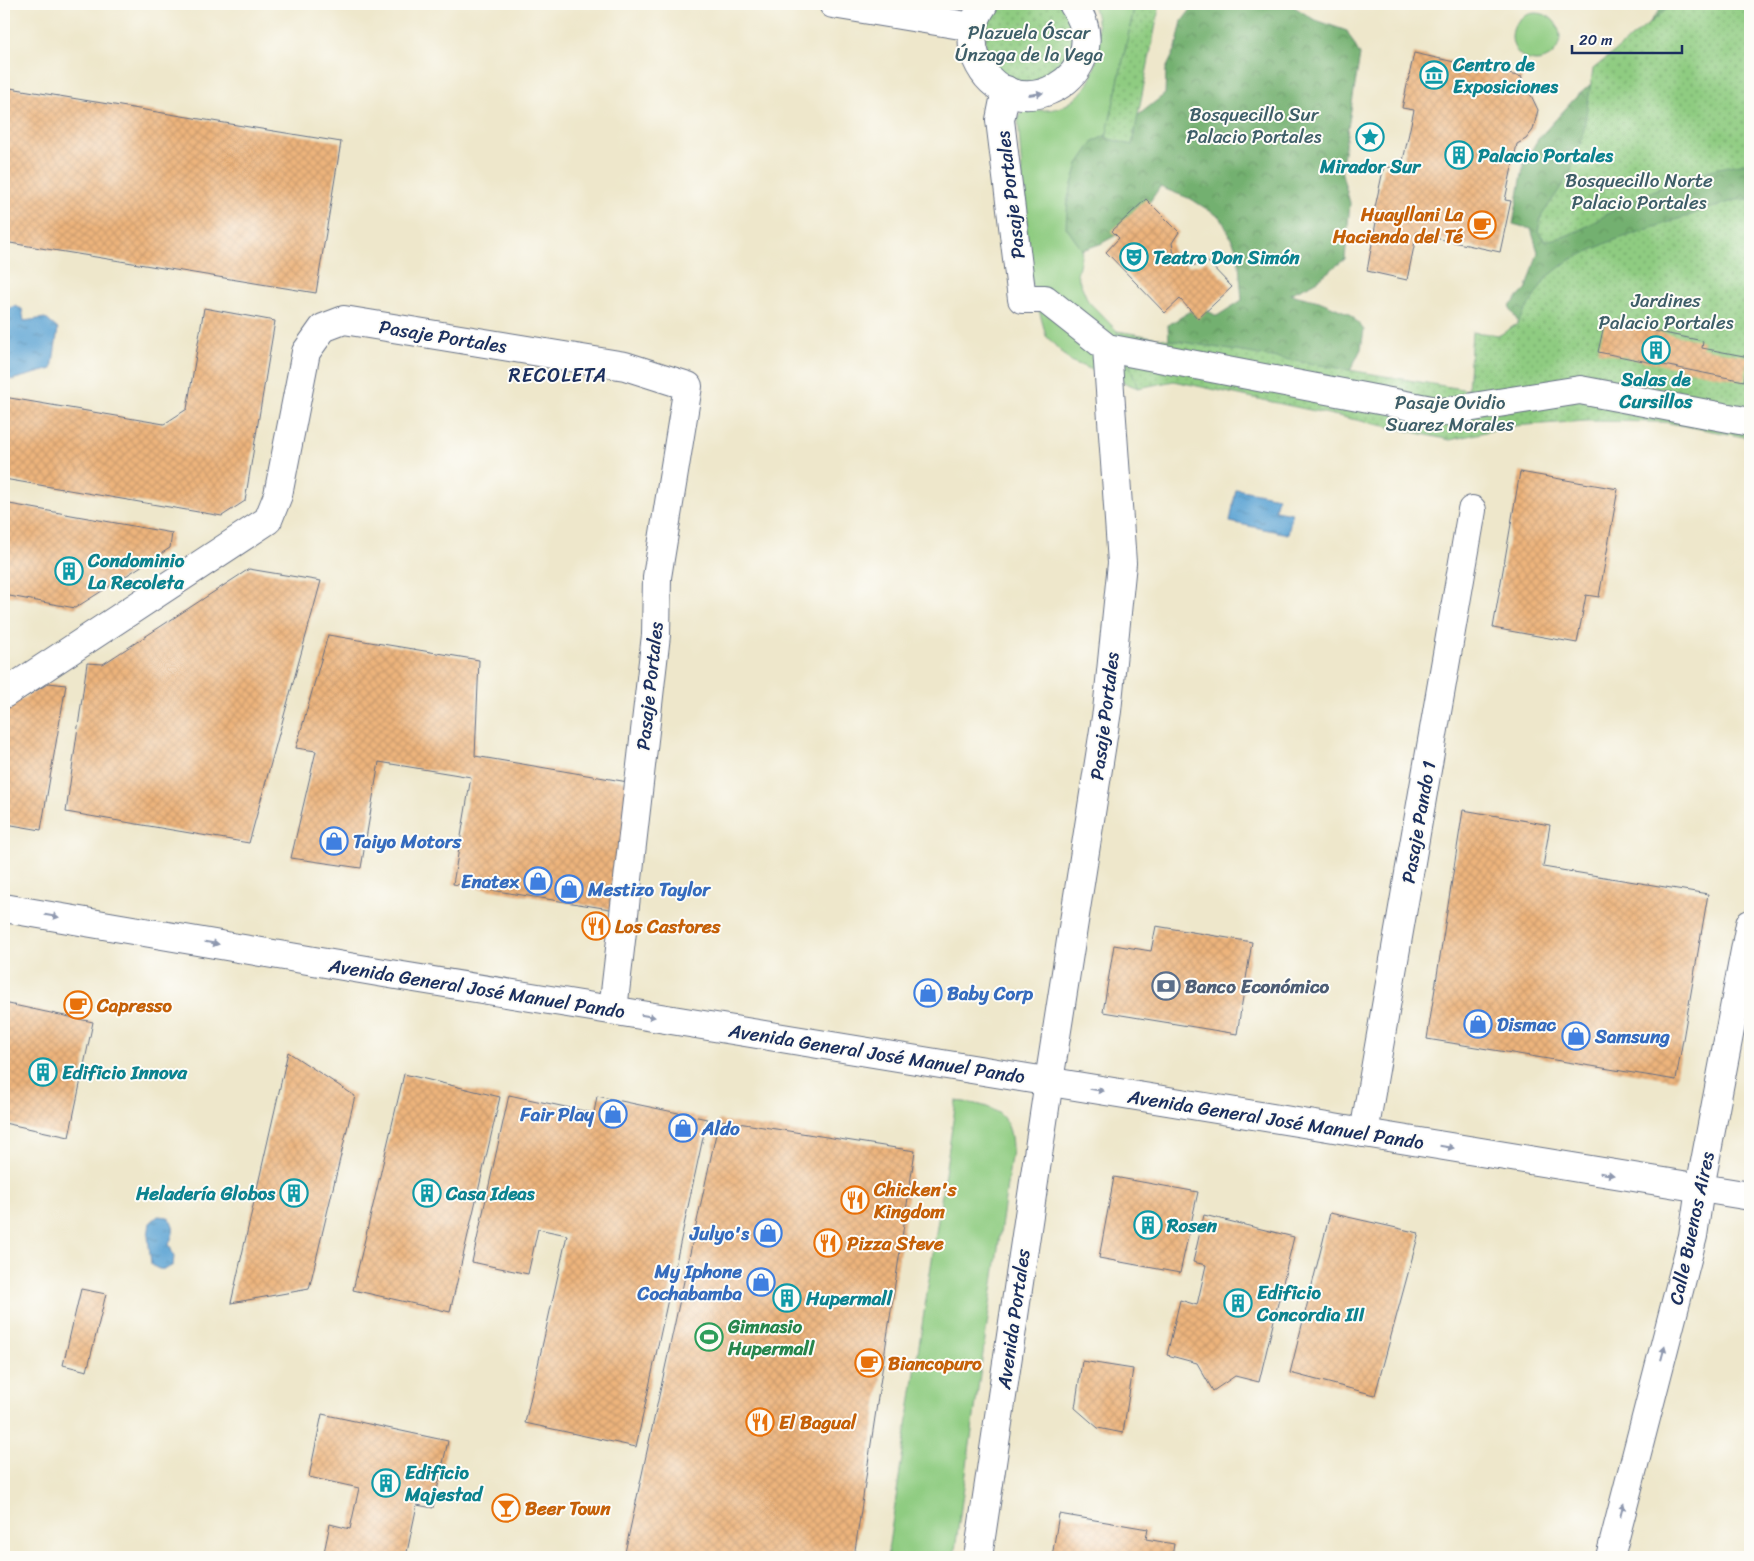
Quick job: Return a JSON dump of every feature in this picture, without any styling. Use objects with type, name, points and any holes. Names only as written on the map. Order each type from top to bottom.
[{"type":"street","points":[[833,4],[979,15],[972,41],[980,67],[991,81],[1006,90],[1022,95],[1039,94],[1055,89],[1069,79],[1080,64],[1085,48],[1085,30],[1080,13],[1073,4]]},
{"type":"street","name":"Pasaje Portales","points":[[1006,90],[1000,120],[1022,299],[1045,299],[1108,348],[1122,563],[1107,711],[1049,1081]]},
{"type":"street","name":"Pasaje Portales","points":[[4,694],[268,520],[278,495],[306,352],[323,328],[344,320],[625,366],[688,386],[657,577],[656,635],[613,1010]]},
{"type":"street","points":[[1108,348],[1442,412],[1580,390],[1750,422]]},
{"type":"street","name":"Pasaje Pando 1","points":[[1364,1134],[1472,510]]},
{"type":"street","name":"Avenida General José Manuel Pando","points":[[4,908],[1364,1134],[1750,1196]]},
{"type":"street","name":"Calle Buenos Aires","points":[[1610,1557],[1693,1236],[1700,1188],[1750,924]]},
{"type":"street","name":"Avenida Portales","points":[[978,1557],[1049,1081]]},
{"type":"green space","name":"Plazuela Óscar Únzaga de la Vega","points":[[998,4],[1060,4],[1070,17],[1074,47],[1058,72],[1030,83],[1016,81],[1002,75],[985,50],[987,20]]},
{"type":"green space","points":[[1093,4],[1135,4],[1077,275],[1088,301],[1117,331],[1138,388],[1070,361],[1046,336],[1029,273],[1018,117],[1023,111],[1061,107],[1074,100],[1084,89],[1091,77],[1096,62],[1098,47],[1098,32]]},
{"type":"green space","points":[[1135,4],[1160,4],[1132,145],[1106,138]]},
{"type":"green space","name":"Bosquecillo Sur Palacio Portales","points":[[1195,4],[1290,4],[1313,19],[1347,31],[1360,55],[1341,170],[1350,203],[1345,259],[1315,282],[1290,294],[1319,301],[1350,314],[1364,330],[1361,349],[1346,379],[1170,359],[1168,325],[1199,306],[1217,316],[1242,300],[1238,252],[1221,218],[1191,199],[1160,187],[1133,226],[1100,244],[1082,250],[1066,227],[1068,198],[1078,164],[1093,142],[1127,124],[1165,94],[1166,69],[1176,48],[1182,21]]},
{"type":"green space","name":"Bosquecillo Norte Palacio Portales","points":[[1665,4],[1750,4],[1750,336],[1524,332],[1509,307],[1527,288],[1538,252],[1531,229],[1513,224],[1524,163],[1538,139],[1575,98],[1617,61]]},
{"type":"green space","points":[[1673,4],[1750,4],[1750,163],[1703,172],[1674,182],[1620,206],[1578,231],[1556,239],[1545,240],[1538,231],[1542,215],[1570,174],[1583,135],[1593,69]]},
{"type":"green space","points":[[1536,13],[1545,15],[1553,20],[1558,28],[1560,37],[1558,46],[1553,54],[1545,59],[1536,61],[1527,59],[1519,54],[1514,46],[1512,37],[1514,28],[1519,20],[1527,15]]},
{"type":"green space","points":[[1750,199],[1750,438],[1664,422],[1587,421],[1512,426],[1450,440],[1174,381],[1138,388],[1117,331],[1468,390],[1472,332],[1500,335],[1517,324],[1546,278],[1568,261],[1609,242],[1736,200]]},
{"type":"green space","points":[[956,1101],[988,1107],[1003,1118],[1011,1136],[1012,1150],[954,1557],[887,1557]]},
{"type":"water","points":[[15,306],[22,309],[24,321],[45,318],[58,329],[52,369],[11,380],[4,368],[4,335],[7,335],[4,326],[4,311]]},
{"type":"water","points":[[1236,489],[1278,497],[1275,510],[1292,513],[1288,534],[1230,522]]},
{"type":"water","points":[[158,1216],[168,1217],[173,1227],[169,1244],[174,1257],[173,1265],[164,1269],[159,1269],[151,1264],[148,1236],[150,1223]]},
{"type":"building","name":"Palacio Portales","points":[[1414,53],[1522,77],[1520,85],[1529,91],[1538,110],[1533,130],[1526,139],[1517,144],[1505,200],[1511,201],[1500,252],[1425,236],[1425,233],[1417,232],[1407,280],[1367,271],[1376,222],[1372,221],[1384,166],[1401,170],[1414,110],[1402,108]]},
{"type":"building","points":[[4,87],[341,142],[316,293],[4,242]]},
{"type":"building","name":"Teatro Don Simón","points":[[1146,199],[1179,232],[1172,243],[1177,260],[1189,266],[1201,264],[1206,260],[1232,287],[1198,319],[1180,299],[1165,313],[1106,252],[1119,238],[1112,231]]},
{"type":"building","points":[[204,308],[275,321],[245,501],[222,516],[4,479],[4,397],[164,424],[187,409]]},
{"type":"building","name":"Salas de Cursillos","points":[[1605,321],[1703,341],[1702,348],[1749,357],[1744,381],[1598,352]]},
{"type":"building","points":[[1520,472],[1618,489],[1599,597],[1586,595],[1577,643],[1493,628]]},
{"type":"building","name":"Condominio La Recoleta","points":[[4,503],[172,533],[170,548],[75,608],[4,595]]},
{"type":"building","points":[[249,569],[321,581],[249,843],[66,812],[87,663],[103,664]]},
{"type":"building","points":[[328,635],[479,660],[475,756],[628,782],[616,910],[453,884],[471,777],[379,762],[361,868],[291,858],[316,751],[296,748]]},
{"type":"building","points":[[49,683],[66,685],[41,830],[6,824],[8,808],[4,807],[4,710]]},
{"type":"building","points":[[1463,810],[1550,825],[1543,867],[1708,894],[1676,1080],[1427,1039]]},
{"type":"building","points":[[1156,926],[1252,942],[1237,1034],[1103,1012],[1114,945],[1151,951]]},
{"type":"building","name":"Edificio Innova","points":[[4,1003],[93,1022],[69,1137],[4,1123]]},
{"type":"building","name":"Heladería Globos","points":[[288,1052],[355,1096],[309,1289],[231,1303]]},
{"type":"building","name":"Casa Ideas","points":[[404,1074],[500,1097],[450,1312],[353,1290]]},
{"type":"building","points":[[509,1095],[594,1113],[597,1096],[707,1119],[636,1447],[525,1423],[567,1235],[538,1229],[528,1274],[472,1262]]},
{"type":"building","name":"Hupermall","points":[[719,1120],[915,1151],[854,1557],[624,1557]]},
{"type":"building","name":"Rosen","points":[[1114,1177],[1198,1192],[1180,1273],[1099,1258]]},
{"type":"building","points":[[1330,1213],[1419,1233],[1375,1395],[1290,1373]]},
{"type":"building","name":"Edificio Concordia III","points":[[1204,1215],[1294,1237],[1259,1382],[1235,1376],[1213,1391],[1197,1363],[1167,1355],[1180,1300],[1197,1305],[1206,1265],[1193,1262]]},
{"type":"building","points":[[81,1289],[106,1294],[87,1371],[63,1365]]},
{"type":"building","points":[[1082,1361],[1133,1369],[1123,1433],[1098,1428],[1075,1408]]},
{"type":"building","name":"Edificio Majestad","points":[[322,1414],[448,1441],[433,1508],[417,1505],[406,1557],[323,1557],[330,1524],[350,1529],[359,1488],[309,1477]]},
{"type":"building","points":[[1059,1514],[1148,1529],[1146,1539],[1174,1544],[1172,1557],[1052,1557]]},
{"type":"place","name":"Centro de Exposiciones","points":[[1434,75]]},
{"type":"place","name":"Mirador Sur","points":[[1370,137]]},
{"type":"place","name":"Palacio Portales","points":[[1459,155]]},
{"type":"place","name":"Huayllani La Hacienda del Té","points":[[1482,225]]},
{"type":"place","name":"Teatro Don Simón","points":[[1134,257]]},
{"type":"place","name":"Salas de Cursillos","points":[[1656,350]]},
{"type":"place","name":"Condominio La Recoleta","points":[[69,571]]},
{"type":"place","name":"Taiyo Motors","points":[[334,841]]},
{"type":"place","name":"Enatex","points":[[538,881]]},
{"type":"place","name":"Mestizo Taylor","points":[[569,889]]},
{"type":"place","name":"Los Castores","points":[[596,926]]},
{"type":"place","name":"Banco Económico","points":[[1166,986]]},
{"type":"place","name":"Baby Corp","points":[[928,993]]},
{"type":"place","name":"Capresso","points":[[78,1005]]},
{"type":"place","name":"Dismac","points":[[1478,1024]]},
{"type":"place","name":"Samsung","points":[[1576,1036]]},
{"type":"place","name":"Edificio Innova","points":[[43,1072]]},
{"type":"place","name":"Fair Play","points":[[613,1114]]},
{"type":"place","name":"Aldo","points":[[683,1128]]},
{"type":"place","name":"Heladería Globos","points":[[294,1193]]},
{"type":"place","name":"Casa Ideas","points":[[427,1193]]},
{"type":"place","name":"Chicken's Kingdom","points":[[855,1200]]},
{"type":"place","name":"Rosen","points":[[1148,1225]]},
{"type":"place","name":"Julyo's","points":[[768,1233]]},
{"type":"place","name":"Pizza Steve","points":[[828,1243]]},
{"type":"place","name":"My Iphone Cochabamba","points":[[761,1282]]},
{"type":"place","name":"Hupermall","points":[[787,1298]]},
{"type":"place","name":"Edificio Concordia III","points":[[1238,1303]]},
{"type":"place","name":"Gimnasio Hupermall","points":[[709,1337]]},
{"type":"place","name":"Biancopuro","points":[[869,1363]]},
{"type":"place","name":"El Bagual","points":[[760,1422]]},
{"type":"place","name":"Edificio Majestad","points":[[386,1483]]},
{"type":"place","name":"Beer Town","points":[[506,1508]]},
{"type":"district","name":"RECOLETA","points":[[558,375]]},
{"type":"park label","name":"Jardines Palacio Portales","points":[[1666,311]]},
{"type":"park label","name":"Pasaje Ovidio Suarez Morales","points":[[1450,413]]}]
